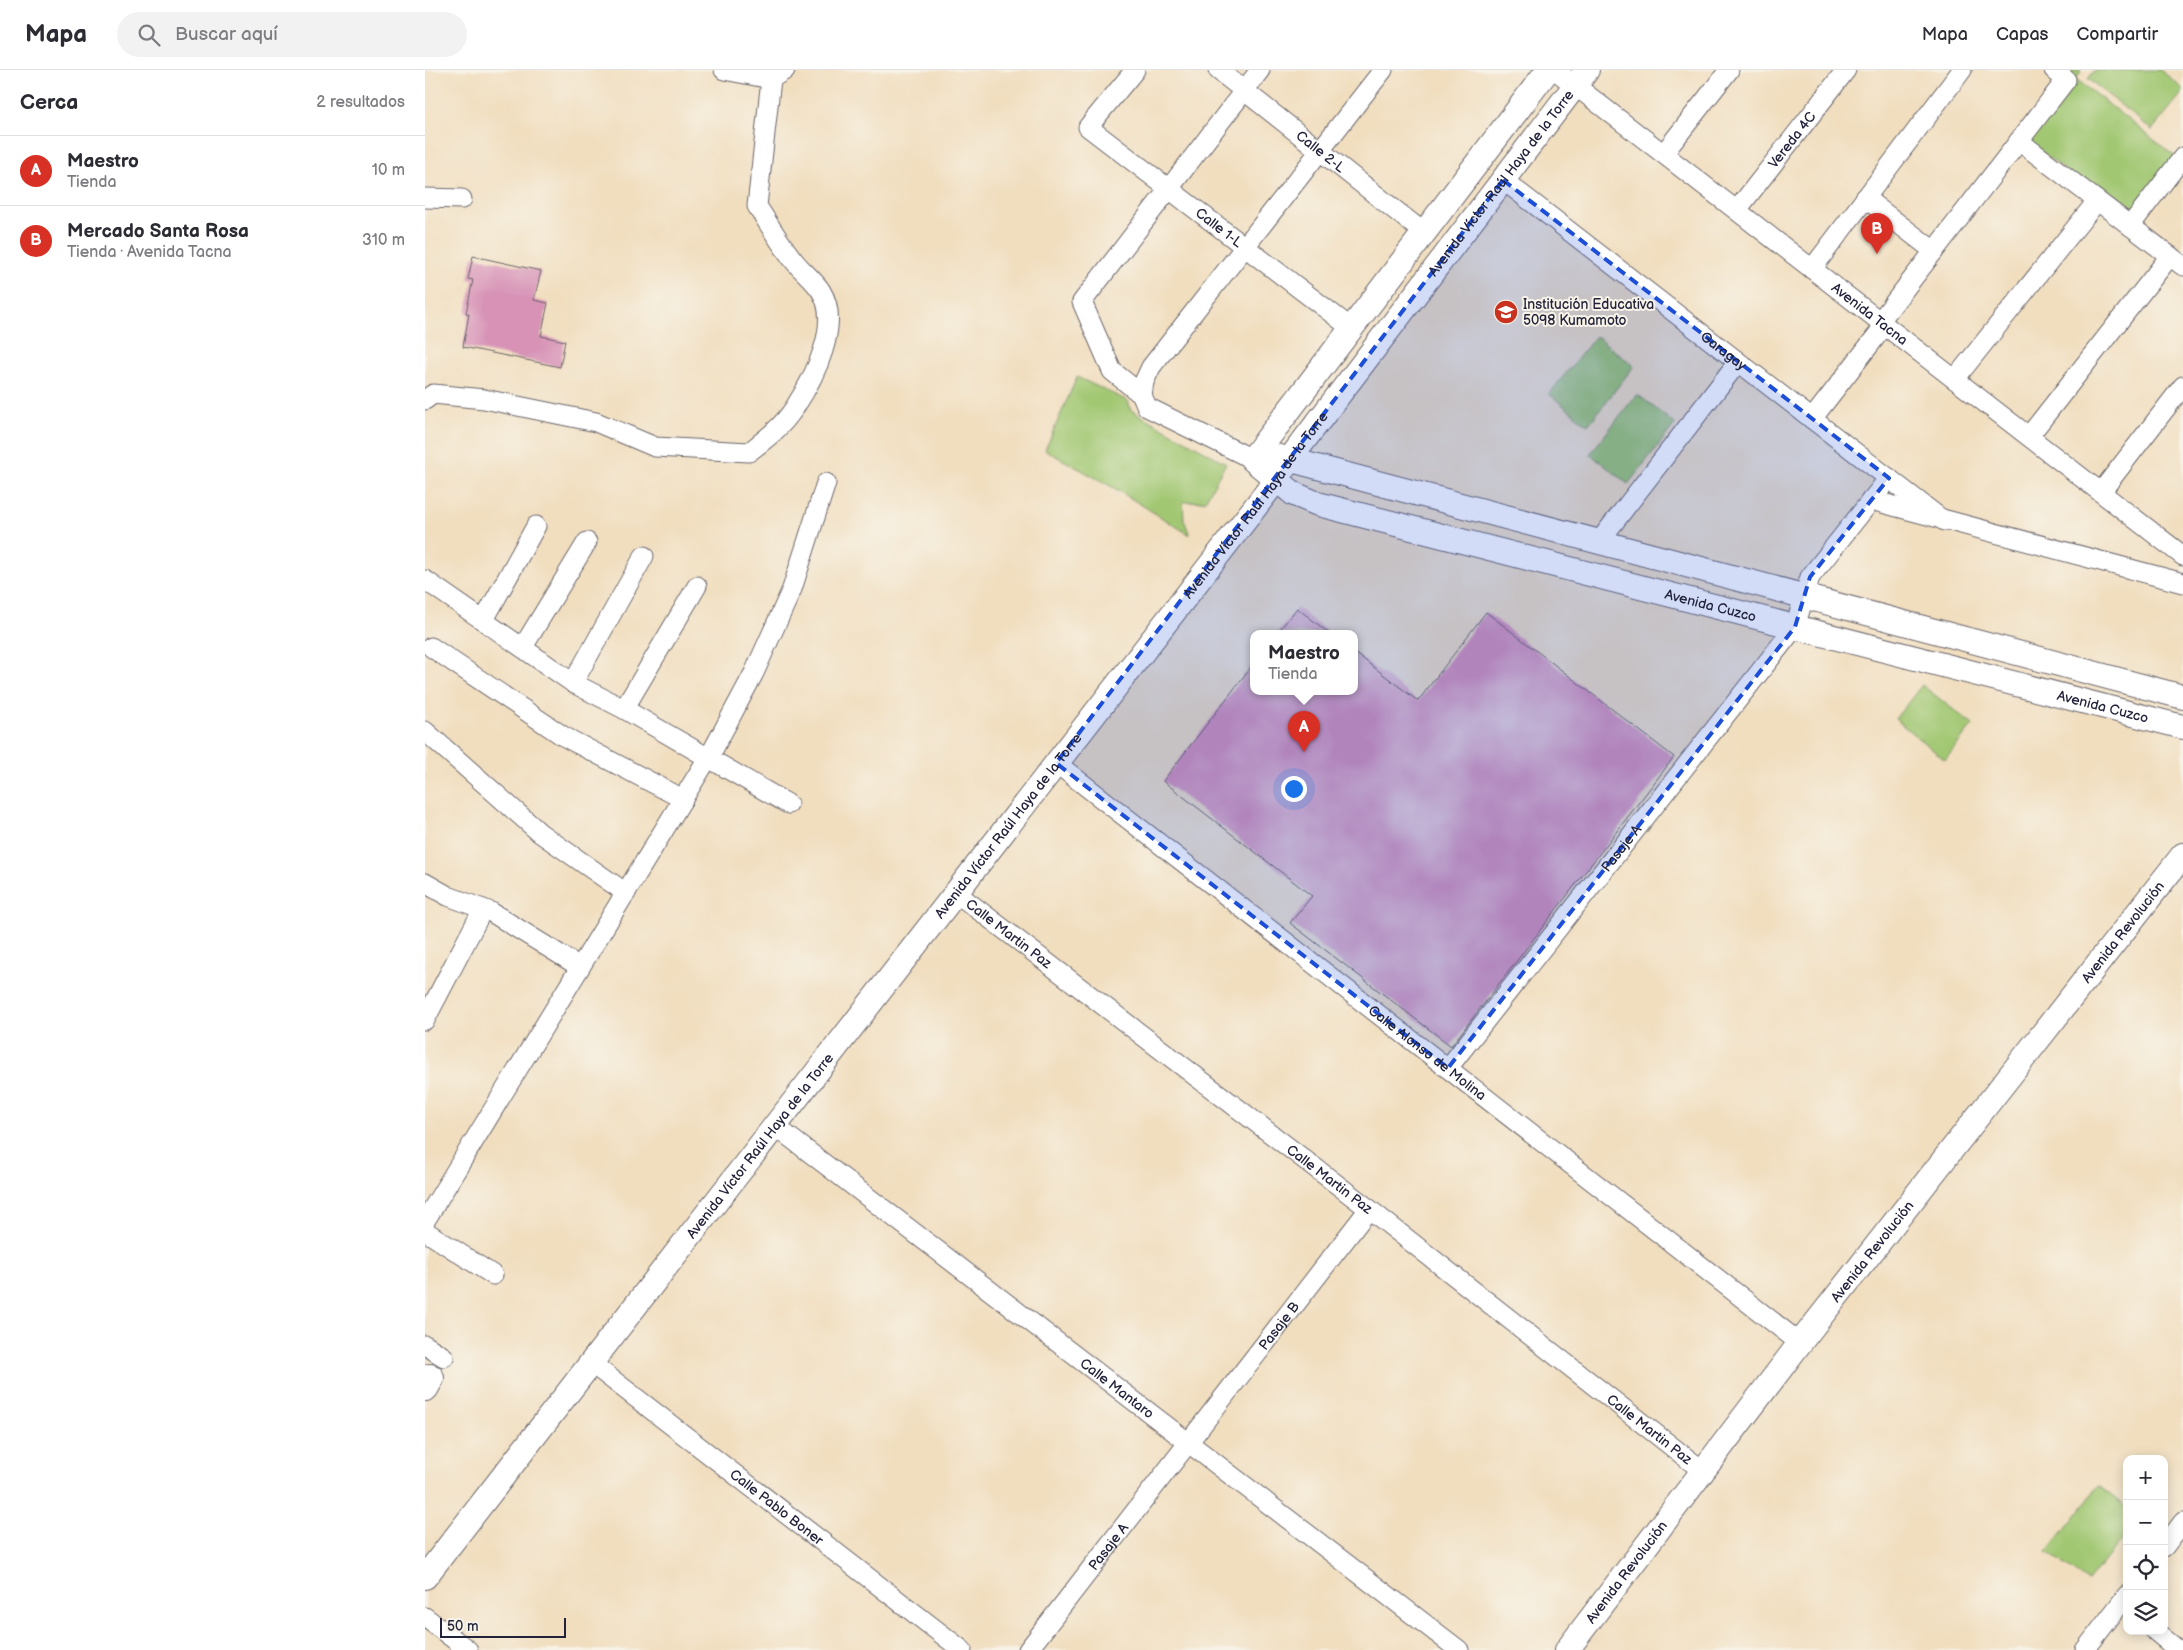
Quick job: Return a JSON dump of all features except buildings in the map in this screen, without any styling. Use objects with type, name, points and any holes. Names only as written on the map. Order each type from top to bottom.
[{"type":"street","points":[[425,400],[433,394],[484,399],[596,422],[655,447],[749,452],[772,435],[795,408],[821,358],[828,330],[828,310],[821,291],[794,261],[757,206],[778,74],[724,70]]},
{"type":"street","name":"Calle 1-L","points":[[1135,70],[1088,127],[1351,328]]},
{"type":"street","name":"Calle 2-L","points":[[1218,70],[1424,232]]},
{"type":"street","points":[[1260,70],[1083,302],[1111,371],[1142,395],[1147,407],[1255,455],[1548,70]]},
{"type":"street","points":[[1142,395],[1144,382],[1151,367],[1383,70]]},
{"type":"street","name":"Avenida Tacna","points":[[1555,70],[1581,77],[1664,153],[2101,492],[2181,550]]},
{"type":"street","points":[[1664,153],[1729,70]]},
{"type":"street","name":"Vereda 4C","points":[[1737,210],[1846,70]]},
{"type":"street","points":[[1812,268],[1962,70]]},
{"type":"street","points":[[1812,419],[1934,251],[2019,141],[2060,75]]},
{"type":"street","name":"Avenida Víctor Raúl Haya de la Torre","points":[[425,1577],[1283,470],[1581,77]]},
{"type":"street","points":[[2019,141],[2176,261],[2029,436]]},
{"type":"street","points":[[2130,226],[2183,157]]},
{"type":"street","name":"Garagay","points":[[1503,180],[1944,521]]},
{"type":"street","points":[[425,198],[462,199]]},
{"type":"street","points":[[1865,198],[1934,251]]},
{"type":"street","points":[[1955,379],[2097,201]]},
{"type":"street","points":[[1598,542],[1738,362]]},
{"type":"street","points":[[2101,492],[2183,386]]},
{"type":"street","name":"Avenida Cuzco","points":[[1255,455],[1283,470],[1598,542],[1803,595],[2183,698]]},
{"type":"street","name":"Avenida Cuzco","points":[[1283,470],[1301,499],[1318,504],[2183,727]]},
{"type":"street","points":[[1795,628],[1803,595],[1810,578],[1889,478]]},
{"type":"street","points":[[425,1221],[708,759],[754,673],[791,589],[826,483]]},
{"type":"street","points":[[1871,500],[1944,521],[2183,583]]},
{"type":"street","points":[[484,620],[536,526]]},
{"type":"street","points":[[523,647],[587,542]]},
{"type":"street","points":[[573,682],[644,556]]},
{"type":"street","points":[[425,580],[573,682],[624,709],[788,804]]},
{"type":"street","points":[[624,709],[697,586]]},
{"type":"street","name":"Pasaje A","points":[[1448,1068],[1795,628]]},
{"type":"street","points":[[431,647],[563,736],[683,799]]},
{"type":"street","points":[[425,730],[540,833],[626,893]]},
{"type":"street","name":"Calle Alonso de Molina","points":[[1056,763],[1800,1343]]},
{"type":"street","name":"Avenida Revolución","points":[[1567,1650],[1800,1343],[2183,855]]},
{"type":"street","points":[[425,883],[448,896],[483,909],[580,967]]},
{"type":"street","name":"Calle Martin Paz","points":[[955,892],[1369,1208],[1703,1470]]},
{"type":"street","points":[[426,1015],[483,909]]},
{"type":"street","name":"Calle Mantaro","points":[[775,1126],[1459,1650]]},
{"type":"street","name":"Pasaje B","points":[[1187,1443],[1369,1208]]},
{"type":"street","points":[[425,1231],[493,1276]]},
{"type":"street","points":[[425,1345],[431,1374]]},
{"type":"street","name":"Calle Pablo Boner","points":[[591,1363],[962,1650]]},
{"type":"street","name":"Pasaje A","points":[[1028,1650],[1187,1443]]},
{"type":"street","points":[[2166,1545],[2183,1522]]},
{"type":"street","points":[[2085,1650],[2123,1605]]},
{"type":"street","points":[[425,1617],[468,1650]]},
{"type":"street","points":[[2160,1635],[2178,1650]]},
{"type":"highlighted area","points":[[1503,180],[1889,478],[1810,577],[1795,627],[1448,1068],[1056,763]]},
{"type":"green space","points":[[2065,70],[2082,70],[2076,79],[2176,157],[2129,219],[2027,141],[2075,79]]},
{"type":"green space","points":[[2095,70],[2160,70],[2183,89],[2183,92],[2152,130],[2088,79]]},
{"type":"green space","points":[[1596,336],[1634,366],[1588,425],[1549,394]]},
{"type":"green space","points":[[1077,377],[1128,401],[1131,410],[1226,463],[1205,501],[1183,502],[1184,520],[1190,535],[1114,488],[1045,450]]},
{"type":"green space","points":[[1637,394],[1675,424],[1628,484],[1590,454]]},
{"type":"green space","points":[[1922,685],[1973,725],[1945,760],[1895,719]]},
{"type":"green space","points":[[2099,1486],[2123,1505],[2123,1538],[2088,1582],[2047,1552]]},
{"type":"place","name":"Mercado Santa Rosa","points":[[1877,254]]},
{"type":"place","name":"Institución Educativa 5098 Kumamoto","points":[[1506,312]]},
{"type":"place","name":"Maestro","points":[[1304,752]]}]
